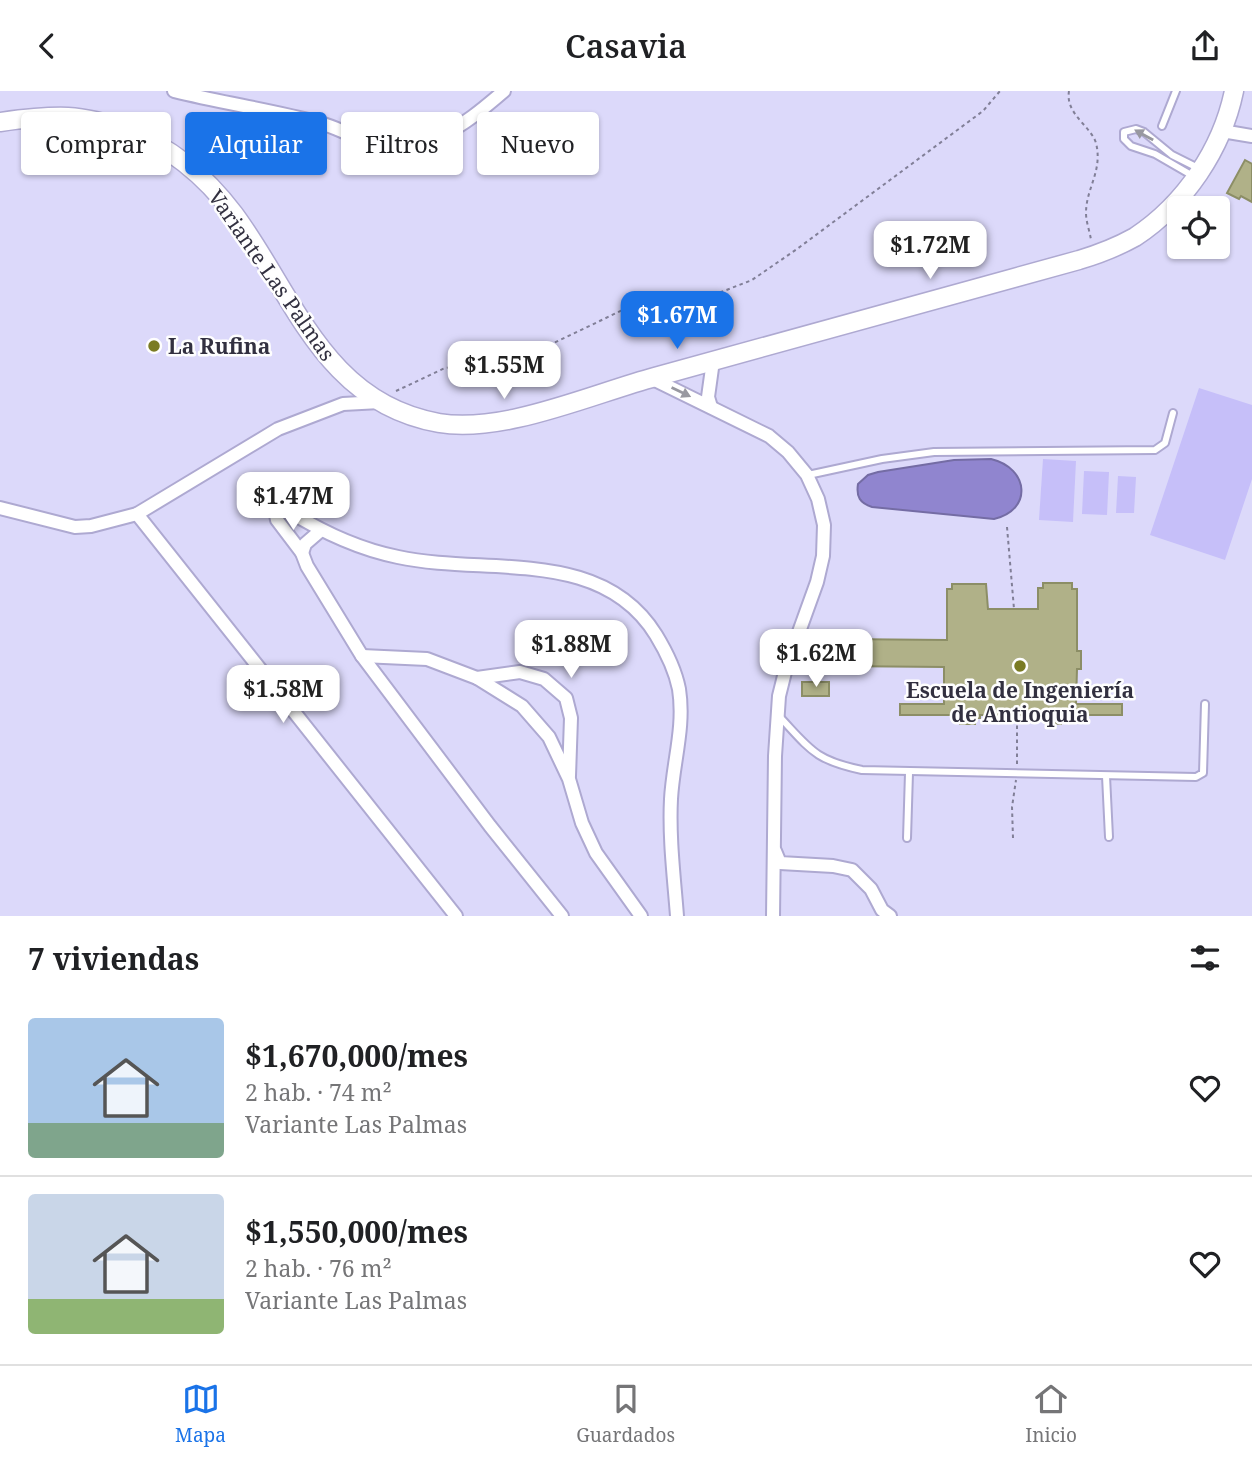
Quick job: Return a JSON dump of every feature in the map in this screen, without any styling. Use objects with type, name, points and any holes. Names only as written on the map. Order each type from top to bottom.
[{"type":"main road","name":"Variante Las Palmas","points":[[0,122],[69,117],[108,124],[146,138],[182,160],[209,185],[234,215],[319,348],[356,386],[400,411],[439,423],[481,425],[517,418],[1113,249],[1156,220],[1199,174],[1211,157],[1222,131],[1234,91]]},
{"type":"street","points":[[174,91],[323,123],[368,141],[400,145],[436,140],[460,127],[504,91]]},
{"type":"street","points":[[1222,131],[1252,136]]},
{"type":"street","points":[[711,407],[708,397],[713,361]]},
{"type":"street","points":[[651,378],[768,436],[788,452],[807,475],[818,499],[824,525],[823,556],[817,582],[786,668],[779,696],[773,848],[774,916]]},
{"type":"street","points":[[343,404],[356,386]]},
{"type":"street","points":[[0,507],[75,527],[91,526],[137,513],[278,429],[343,404],[381,401]]},
{"type":"street","points":[[562,916],[468,798],[362,656],[307,566],[302,553],[277,520],[277,513],[287,510],[320,531],[400,558],[552,571],[582,577],[627,601],[639,613],[652,628],[674,668],[681,709],[681,734],[671,798],[670,835],[677,916]]},
{"type":"street","points":[[137,513],[456,916]]},
{"type":"street","points":[[302,553],[304,544],[320,531]]},
{"type":"street","points":[[362,656],[428,659],[477,678],[522,706],[549,737],[569,779],[582,823],[596,853],[641,916]]},
{"type":"street","points":[[477,678],[520,672],[544,679],[566,698],[571,718],[569,779]]},
{"type":"street","points":[[773,848],[780,863],[833,866],[852,870],[890,916]]},
{"type":"lane","points":[[1162,126],[1176,91]]},
{"type":"lane","points":[[1136,129],[1144,132],[1199,174],[1131,146],[1124,139],[1124,132],[1136,129]]},
{"type":"lane","points":[[807,475],[882,459],[934,452],[1156,450],[1165,443],[1173,413]]},
{"type":"lane","points":[[777,713],[815,755],[838,765],[862,770],[909,773],[1200,776],[1203,773],[1205,703]]},
{"type":"lane","points":[[907,838],[909,773]]},
{"type":"lane","points":[[1106,776],[1109,837]]},
{"type":"path","points":[[381,401],[445,369],[500,362],[533,353],[633,305],[672,297],[711,296],[752,280],[974,118],[1000,91]]},
{"type":"path","points":[[1069,91],[1068,96],[1077,120],[1095,140],[1098,165],[1086,212],[1094,255]]},
{"type":"path","points":[[1007,527],[1014,609]]},
{"type":"shaded area","points":[[1199,388],[1252,405],[1252,479],[1225,560],[1150,535]]},
{"type":"shaded area","points":[[991,459],[1013,471],[1021,489],[1015,507],[1007,514],[994,519],[872,507],[864,504],[858,496],[858,484],[868,475],[878,472],[954,460]]},
{"type":"shaded area","points":[[1043,459],[1076,461],[1073,522],[1039,520]]},
{"type":"shaded area","points":[[1084,471],[1109,472],[1107,515],[1082,514]]},
{"type":"shaded area","points":[[1118,476],[1136,477],[1134,513],[1116,513]]},
{"type":"building","points":[[1245,160],[1252,164],[1252,202],[1227,193]]},
{"type":"building","points":[[1043,583],[1072,583],[1072,589],[1077,589],[1077,651],[1081,651],[1081,669],[1077,669],[1076,704],[1122,704],[1122,715],[1068,715],[1061,717],[1061,724],[1047,723],[1047,718],[1042,718],[1042,715],[980,715],[980,718],[975,718],[975,724],[960,724],[960,718],[954,718],[954,715],[900,715],[900,704],[944,704],[944,667],[836,666],[837,639],[947,640],[947,589],[952,589],[952,584],[986,584],[988,609],[1038,609],[1038,588],[1043,588]]},
{"type":"building","points":[[802,682],[829,682],[829,696],[802,696]]},
{"type":"place","name":"La Rufina","points":[[154,346]]},
{"type":"place","name":"Escuela de Ingeniería de Antioquia","points":[[1020,666]]}]
